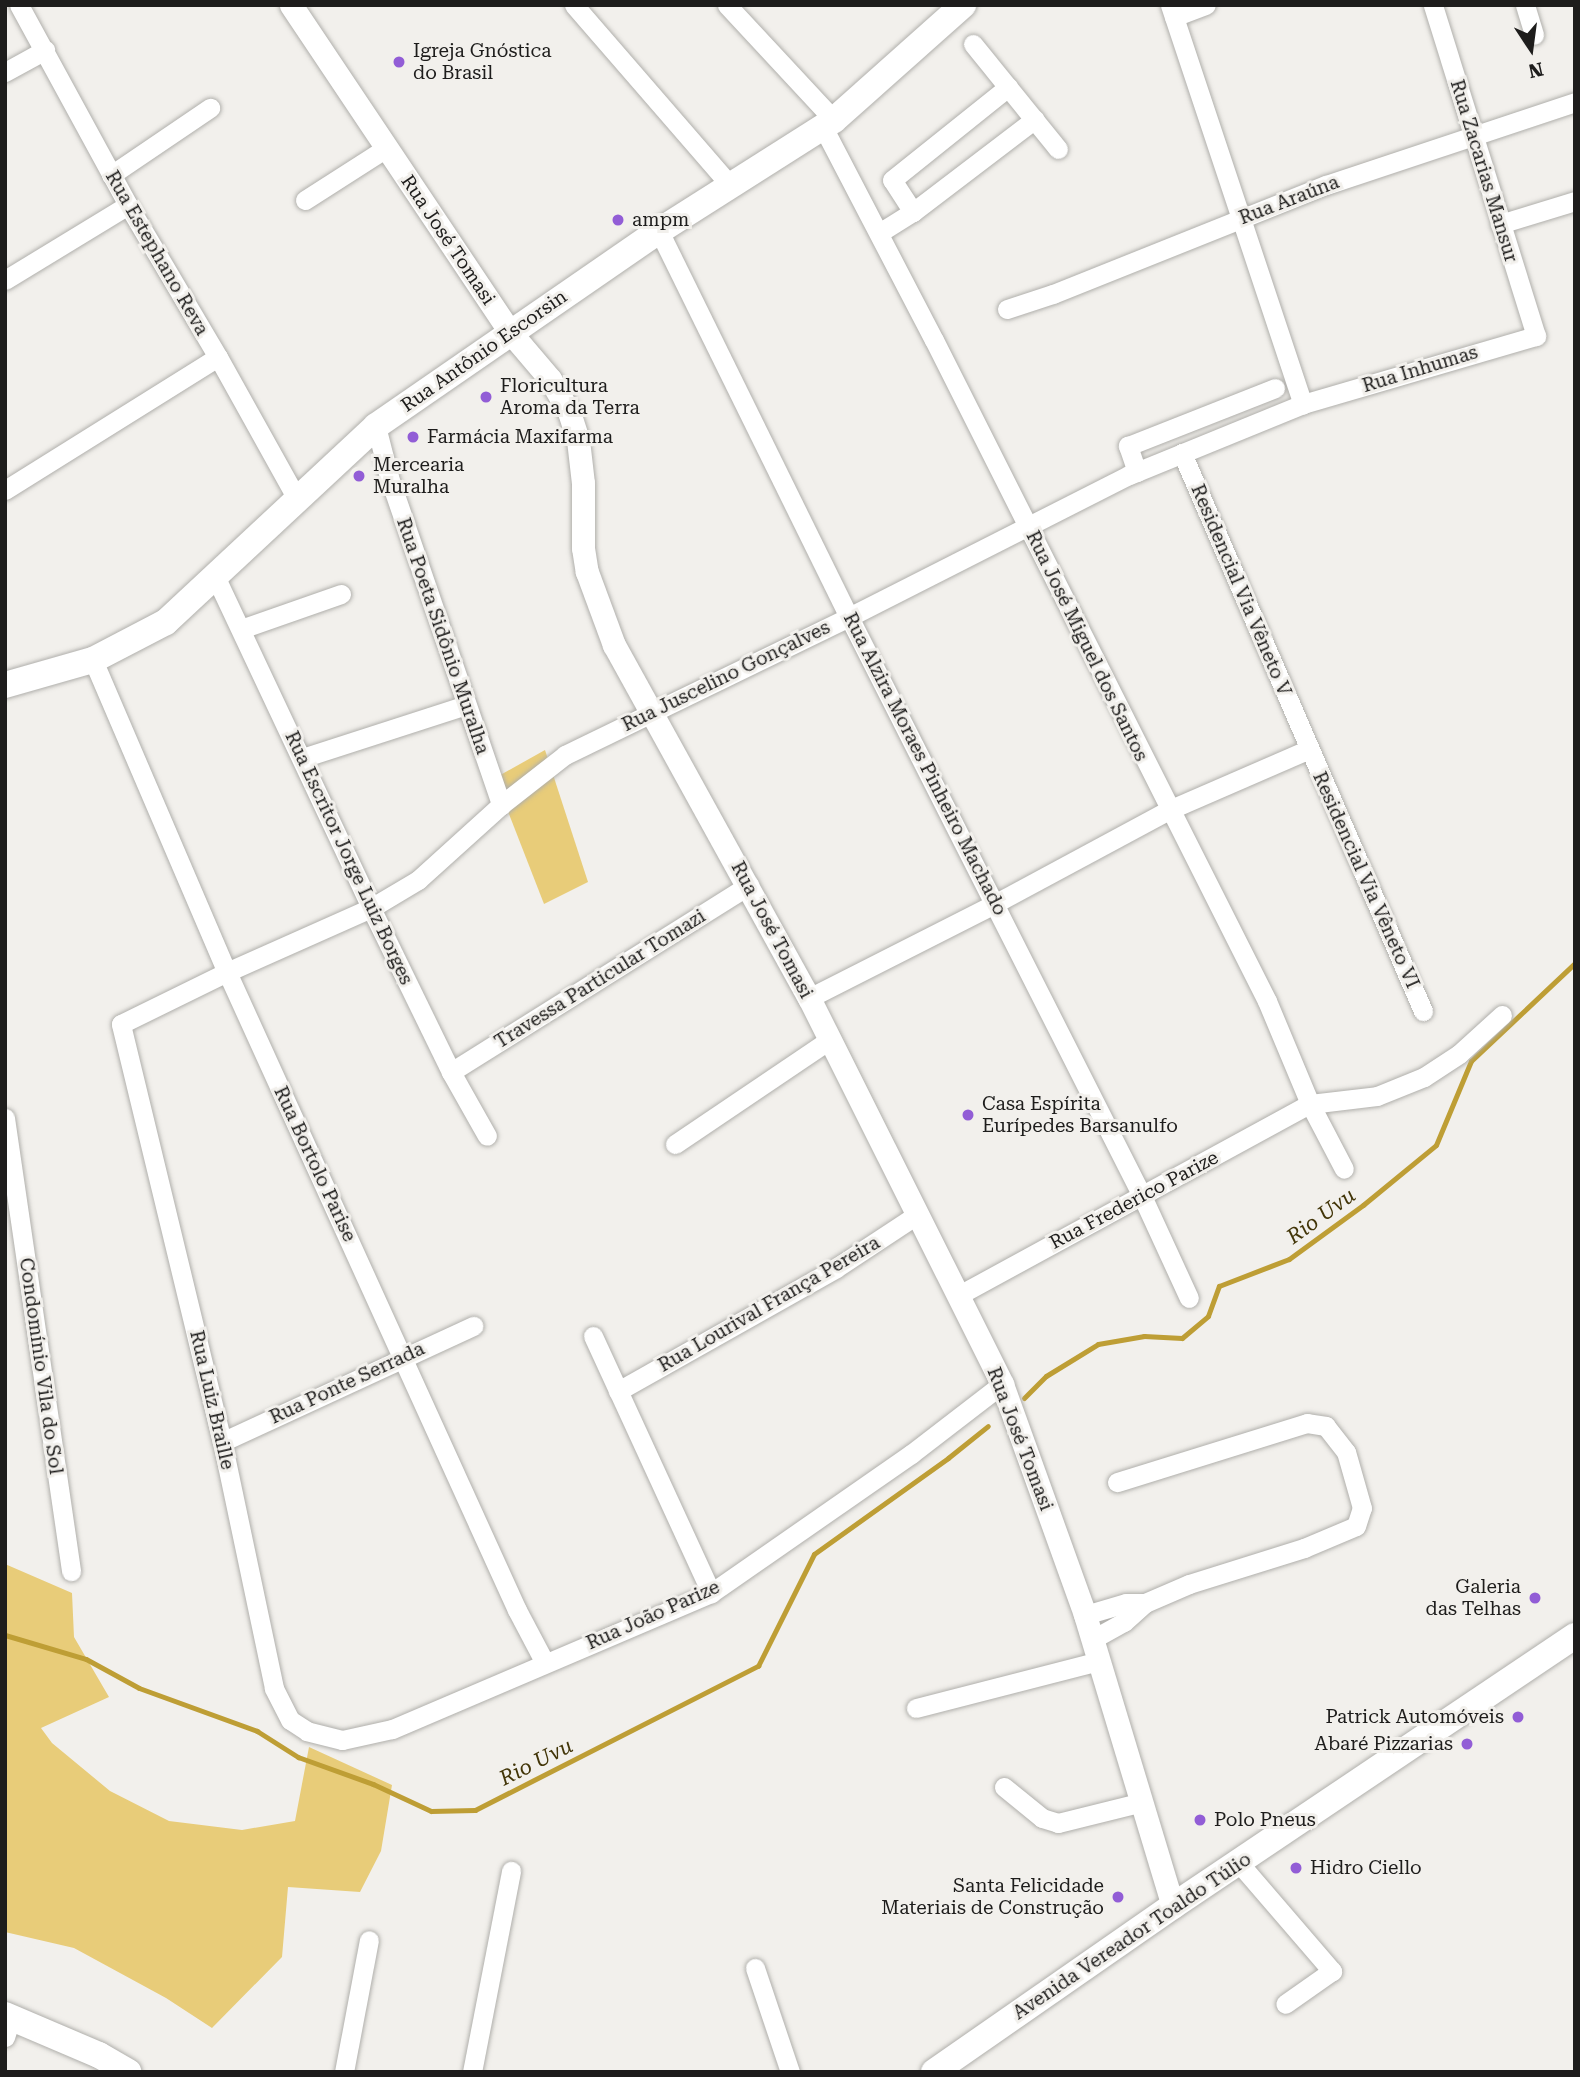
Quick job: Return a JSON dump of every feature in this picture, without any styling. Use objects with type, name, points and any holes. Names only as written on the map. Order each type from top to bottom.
[{"type":"main road","name":"Rua Antônio Escorsin","points":[[5,685],[93,660],[166,622],[376,426],[659,231],[828,124],[963,5]]},
{"type":"main road","name":"Avenida Vereador Toaldo Túlio","points":[[934,2072],[1172,1906],[1575,1636]]},
{"type":"main road","points":[[7,2022],[99,2055],[129,2072]]},
{"type":"street","name":"Rua Estephano Reva","points":[[19,5],[111,175],[219,356],[297,499]]},
{"type":"street","name":"Rua José Tomasi","points":[[291,5],[510,332],[550,379],[569,412],[578,440],[583,483],[583,548],[587,572],[614,645],[749,885],[809,998],[1002,1384],[1085,1615],[1139,1803],[1172,1906]]},
{"type":"street","points":[[574,5],[731,186]]},
{"type":"street","name":"Rua José Miguel dos Santos","points":[[727,5],[828,124],[879,233],[1267,1002],[1310,1104],[1344,1169]]},
{"type":"street","points":[[1206,5],[1172,11],[1303,404]]},
{"type":"street","name":"Rua Zacarias Mansur","points":[[1433,5],[1536,336]]},
{"type":"street","points":[[1525,5],[1534,35]]},
{"type":"street","points":[[973,44],[1058,149]]},
{"type":"street","points":[[5,72],[45,50]]},
{"type":"street","points":[[914,212],[892,180],[1008,87]]},
{"type":"street","name":"Rua Araúna","points":[[1007,309],[1053,294],[1326,185],[1575,102]]},
{"type":"street","points":[[111,175],[211,108]]},
{"type":"street","points":[[879,233],[914,212],[1035,119]]},
{"type":"street","points":[[305,200],[386,148]]},
{"type":"street","points":[[1500,224],[1575,201]]},
{"type":"street","points":[[5,280],[128,205]]},
{"type":"street","name":"Rua Alzira Moraes Pinheiro Machado","points":[[659,231],[849,617],[1142,1196],[1189,1298]]},
{"type":"street","name":"Rua Inhumas","points":[[1303,404],[1536,336]]},
{"type":"street","points":[[5,490],[219,356]]},
{"type":"street","points":[[1137,472],[1128,446],[1275,388]]},
{"type":"street","name":"Rua Juscelino Gonçalves","points":[[121,1024],[227,972],[371,908],[418,880],[501,805],[565,755],[849,617],[1137,472],[1303,404]]},
{"type":"street","name":"Rua Poeta Sidônio Muralha","points":[[376,426],[389,477],[501,805]]},
{"type":"street","name":"Residencial Via Vêneto V","points":[[1182,453],[1309,749]]},
{"type":"street","name":"Rua Escritor Jorge Luiz Borges","points":[[216,578],[371,908],[451,1072],[487,1136]]},
{"type":"street","points":[[241,629],[341,594]]},
{"type":"street","name":"Rua Bortolo Parise","points":[[93,660],[227,972],[517,1610],[545,1663]]},
{"type":"street","points":[[302,758],[466,705]]},
{"type":"street","points":[[809,998],[996,903],[1169,810],[1309,749]]},
{"type":"street","name":"Residencial Via Vêneto VI","points":[[1309,749],[1423,1011]]},
{"type":"street","name":"Travessa Particular Tomazi","points":[[451,1072],[749,885]]},
{"type":"street","points":[[1310,1104],[1377,1096],[1424,1077],[1459,1054],[1502,1015]]},
{"type":"street","name":"Rua Luiz Braille","points":[[121,1024],[222,1442],[274,1688],[290,1720],[307,1731],[342,1740]]},
{"type":"street","points":[[675,1144],[830,1040]]},
{"type":"street","name":"Rua Frederico Parize","points":[[959,1294],[1310,1104]]},
{"type":"street","name":"Condomínio Vila do Sol","points":[[5,1118],[71,1572]]},
{"type":"street","name":"Rua Lourival França Pereira","points":[[618,1391],[836,1268],[918,1214]]},
{"type":"street","name":"Rua Ponte Serrada","points":[[222,1442],[403,1356],[473,1326]]},
{"type":"street","points":[[593,1336],[711,1593]]},
{"type":"street","name":"Rua João Parize","points":[[342,1740],[392,1729],[711,1593],[911,1454],[1002,1384]]},
{"type":"street","points":[[916,1708],[1096,1650],[1145,1603],[1189,1584],[1304,1548],[1356,1525],[1362,1508],[1346,1452],[1326,1426],[1307,1423],[1117,1482]]},
{"type":"street","points":[[1085,1615],[1126,1603],[1145,1603]]},
{"type":"street","points":[[1004,1787],[1042,1818],[1058,1823],[1139,1803]]},
{"type":"street","points":[[1239,1863],[1332,1971],[1285,2004]]},
{"type":"street","points":[[472,2072],[511,1871]]},
{"type":"street","points":[[344,2072],[369,1940]]},
{"type":"street","points":[[755,1968],[790,2072]]},
{"type":"shaded area","points":[[545,750],[588,882],[544,904],[495,778]]},
{"type":"shaded area","points":[[5,1564],[72,1593],[74,1637],[109,1697],[41,1728],[52,1743],[110,1791],[169,1821],[242,1830],[295,1821],[309,1747],[392,1785],[381,1851],[360,1892],[288,1887],[282,1957],[212,2028],[166,1998],[74,1948],[5,1932]]},
{"type":"waterway","name":"Rio Uvu","points":[[1024,1398],[1046,1376],[1098,1344],[1144,1336],[1182,1338],[1208,1316],[1219,1286],[1289,1259],[1363,1205],[1436,1145],[1471,1061],[1575,963]]},
{"type":"waterway","name":"Rio Uvu","points":[[5,1635],[86,1659],[139,1688],[257,1731],[298,1757],[373,1784],[431,1811],[475,1810],[758,1666],[814,1554],[988,1426]]},
{"type":"place","name":"Igreja Gnóstica do Brasil","points":[[399,62]]},
{"type":"place","name":"ampm","points":[[618,220]]},
{"type":"place","name":"Floricultura Aroma da Terra","points":[[486,397]]},
{"type":"place","name":"Farmácia Maxifarma","points":[[413,437]]},
{"type":"place","name":"Mercearia Muralha","points":[[359,476]]},
{"type":"place","name":"Casa Espírita Eurípedes Barsanulfo","points":[[968,1115]]},
{"type":"place","name":"Galeria das Telhas","points":[[1535,1598]]},
{"type":"place","name":"Patrick Automóveis","points":[[1518,1717]]},
{"type":"place","name":"Abaré Pizzarias","points":[[1467,1744]]},
{"type":"place","name":"Polo Pneus","points":[[1200,1820]]},
{"type":"place","name":"Hidro Ciello","points":[[1296,1868]]},
{"type":"place","name":"Santa Felicidade Materiais de Construção","points":[[1118,1897]]}]
